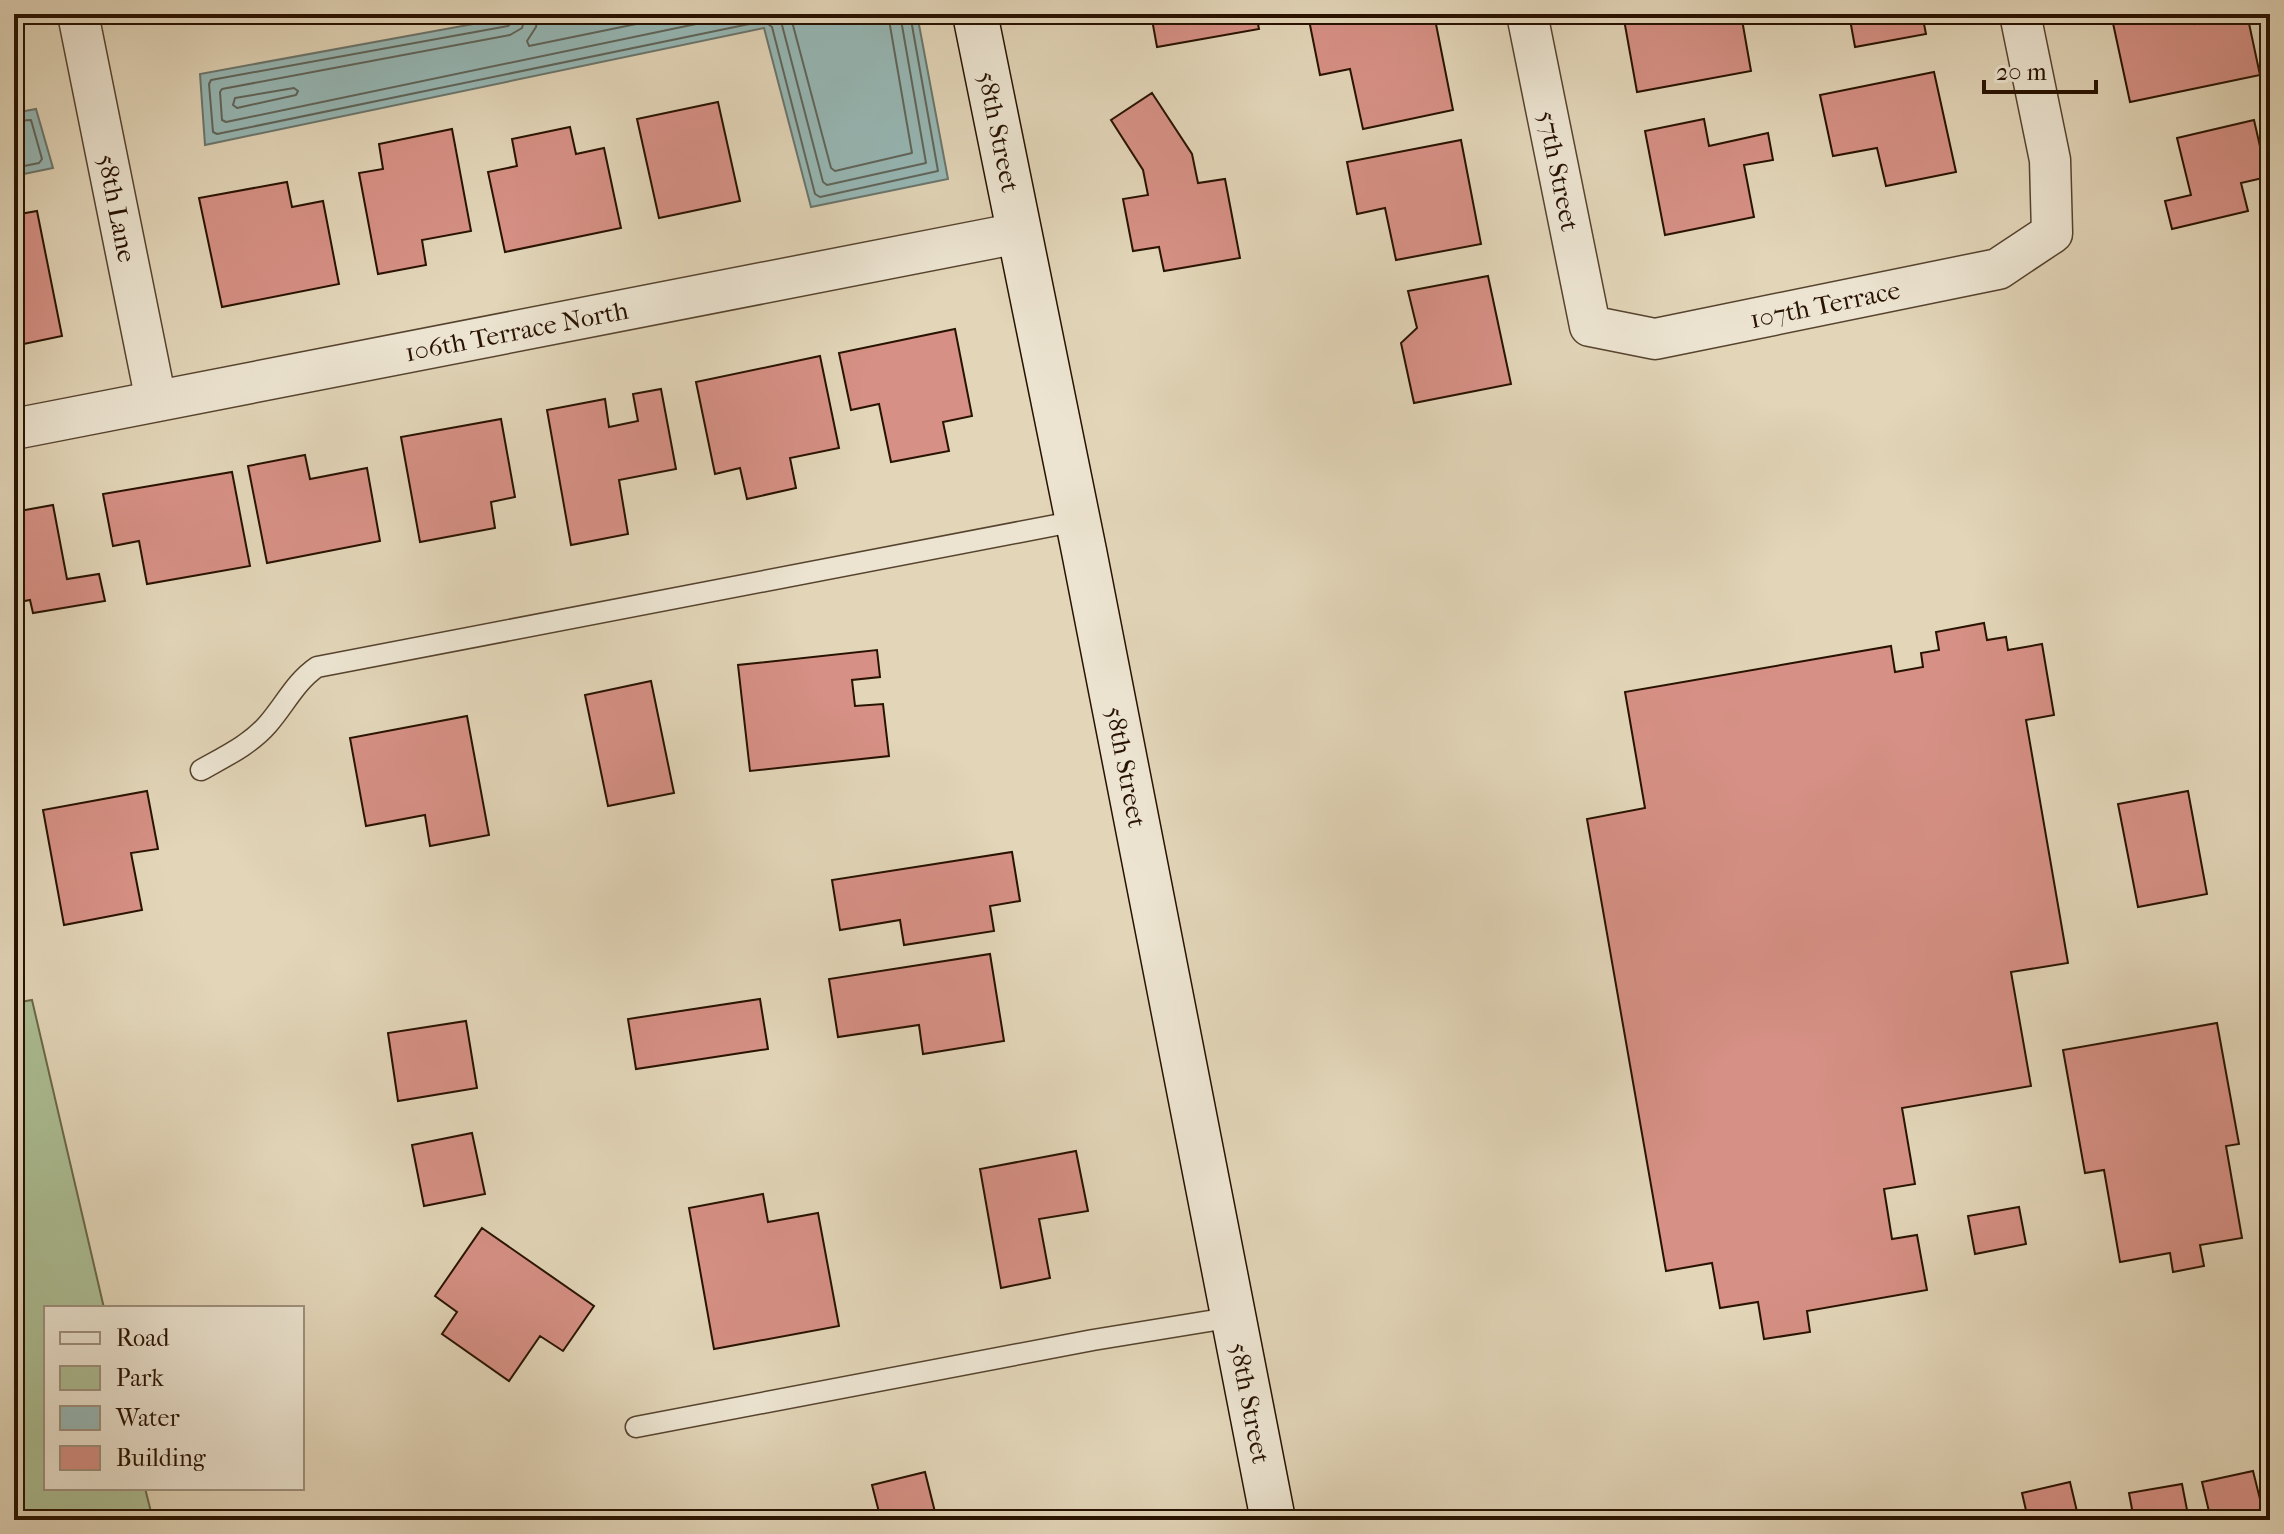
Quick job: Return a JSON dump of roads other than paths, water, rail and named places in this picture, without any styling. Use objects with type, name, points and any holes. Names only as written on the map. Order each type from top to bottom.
[{"type":"street","name":"58th Lane","points":[[78,14],[156,401]]},
{"type":"street","name":"58th Street","points":[[975,14],[1273,1520]]},
{"type":"street","name":"57th Street","points":[[1527,14],[1590,326]]},
{"type":"street","name":"107th Terrace","points":[[1590,326],[1655,339],[1998,269],[2052,233],[2050,160],[2020,14]]},
{"type":"street","name":"106th Terrace North","points":[[14,429],[1019,233]]},
{"type":"lane","points":[[201,770],[243,747],[266,727],[307,673],[317,667],[1077,521]]},
{"type":"lane","points":[[636,1427],[1078,1343],[1234,1317]]},
{"type":"water","points":[[528,14],[917,14],[948,179],[811,207],[764,28],[205,145],[200,74]]},
{"type":"water","points":[[36,109],[53,168],[14,176],[14,113]]}]
